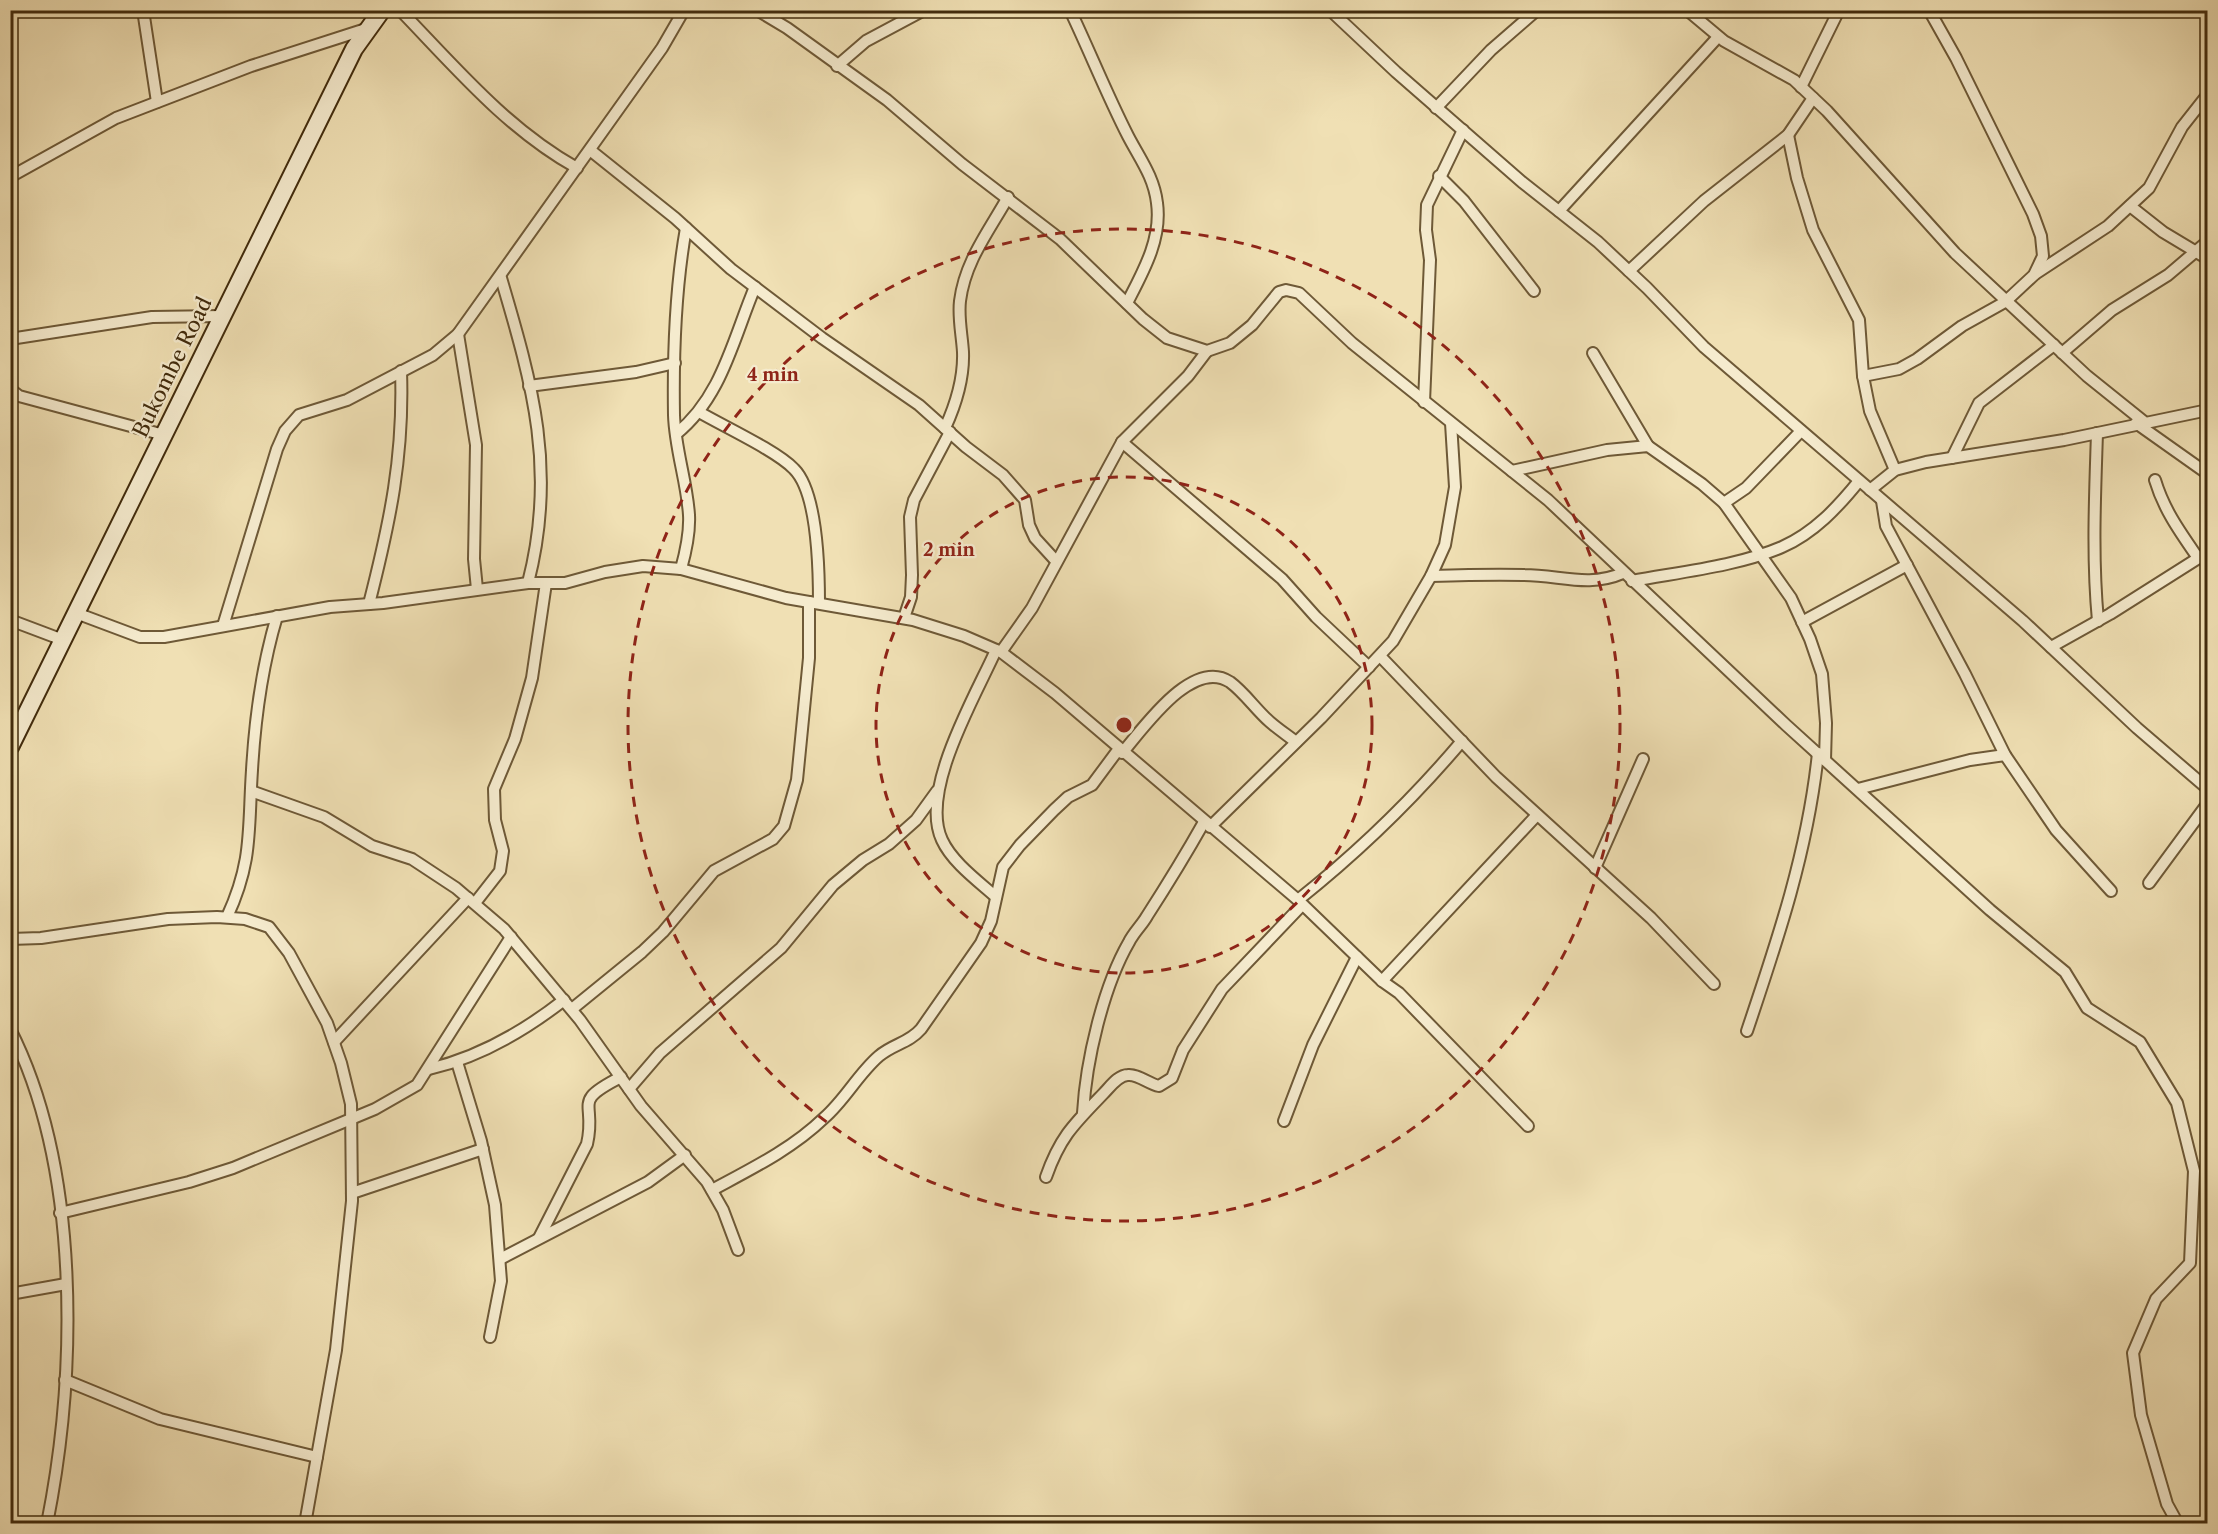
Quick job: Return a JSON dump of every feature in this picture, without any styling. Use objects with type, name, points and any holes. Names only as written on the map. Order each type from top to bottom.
[{"type":"main road","name":"Bukombe Road","points":[[10,747],[354,49],[382,10]]},
{"type":"street","points":[[143,10],[157,102]]},
{"type":"street","points":[[400,10],[506,119],[543,149],[577,168]]},
{"type":"street","points":[[223,626],[277,449],[285,431],[299,416],[347,400],[433,355],[458,334],[501,278],[662,48],[684,10]]},
{"type":"street","points":[[757,10],[787,28],[887,100],[962,164],[1060,238],[1167,338],[1207,351]]},
{"type":"street","points":[[837,66],[866,41],[924,10]]},
{"type":"street","points":[[1070,10],[1128,136],[1151,176],[1158,204],[1157,228],[1149,262],[1127,303]]},
{"type":"street","points":[[1330,10],[1436,108],[1629,271],[1704,347],[1882,501],[1918,529],[2205,782]]},
{"type":"street","points":[[1436,108],[1491,50],[1537,10]]},
{"type":"street","points":[[1687,10],[1718,37],[1758,62],[1794,80],[1955,253],[2006,302],[2139,422],[2208,474]]},
{"type":"street","points":[[1801,87],[1839,10]]},
{"type":"street","points":[[1929,10],[1956,58],[2033,214],[2041,236],[2043,256],[2034,275]]},
{"type":"street","points":[[10,177],[116,118],[303,47],[370,27]]},
{"type":"street","points":[[1559,211],[1718,37]]},
{"type":"street","points":[[1863,376],[1899,369],[1962,326],[2006,302],[2034,275],[2108,226],[2149,188],[2182,127],[2208,94]]},
{"type":"street","points":[[1629,271],[1704,201],[1788,135],[1813,98]]},
{"type":"street","points":[[1424,402],[1430,260],[1426,230],[1426,205],[1463,130]]},
{"type":"street","points":[[1788,135],[1797,178],[1813,230],[1859,320],[1863,376],[1870,411],[1894,470]]},
{"type":"street","points":[[590,150],[755,287],[822,338],[919,405],[1003,475],[1025,500],[1029,525],[1035,538],[1056,561]]},
{"type":"street","points":[[1439,176],[1464,201],[1534,291]]},
{"type":"street","points":[[904,618],[910,597],[910,517],[914,500],[947,430],[959,391],[962,374],[960,302],[964,281],[979,244],[1008,197]]},
{"type":"street","points":[[2130,206],[2163,232],[2208,259]]},
{"type":"street","points":[[681,569],[687,546],[689,514],[676,434],[675,363],[678,278],[686,228]]},
{"type":"street","points":[[2062,353],[2112,310],[2168,275],[2208,241]]},
{"type":"street","points":[[501,278],[529,386],[542,453],[543,492],[538,544],[528,583]]},
{"type":"street","points":[[676,434],[699,412],[717,385],[755,287]]},
{"type":"street","points":[[996,897],[942,842],[938,830],[937,792],[945,760],[999,651],[1032,608],[1122,442],[1188,376],[1207,351],[1230,343],[1252,325],[1273,296],[1292,290],[1299,293],[1329,323],[1424,402],[1548,500],[1623,573],[1821,756],[1990,910],[2065,972],[2087,1008],[2140,1042],[2177,1103],[2194,1171],[2190,1263],[2156,1299],[2133,1353],[2141,1415],[2167,1504],[2178,1524]]},
{"type":"street","points":[[10,339],[152,317],[222,316]]},
{"type":"street","points":[[458,334],[476,445],[474,559],[477,589]]},
{"type":"street","points":[[1952,458],[1979,403],[2054,345]]},
{"type":"street","points":[[1593,353],[1648,446],[1702,484],[1724,503],[1791,598],[1822,674],[1826,723],[1797,874],[1747,1031]]},
{"type":"street","points":[[529,386],[636,372],[675,363]]},
{"type":"street","points":[[369,604],[388,530],[398,476],[403,408],[401,371]]},
{"type":"street","points":[[10,389],[19,396],[164,435]]},
{"type":"street","points":[[1870,490],[1894,470],[2208,410]]},
{"type":"street","points":[[572,1009],[663,932],[714,871],[773,839],[784,826],[797,780],[814,602],[813,520],[802,479],[784,461],[699,412]]},
{"type":"street","points":[[1083,1113],[1084,1086],[1096,1031],[1118,963],[1129,940],[1145,920],[1207,824],[1296,742],[1380,656],[1393,641],[1431,576],[1445,545],[1455,487],[1451,423]]},
{"type":"street","points":[[1724,503],[1746,488],[1801,431]]},
{"type":"street","points":[[2097,433],[2092,519],[2098,621]]},
{"type":"street","points":[[1122,442],[1282,579],[1316,617],[1369,667]]},
{"type":"street","points":[[1512,471],[1607,450],[1648,446]]},
{"type":"street","points":[[2051,647],[2098,621],[2203,555],[2173,523],[2162,502],[2155,480]]},
{"type":"street","points":[[1632,581],[1760,555],[1784,546],[1815,527],[1837,508],[1859,481]]},
{"type":"street","points":[[1882,501],[1886,526],[2005,755],[2056,830],[2111,891]]},
{"type":"street","points":[[1802,622],[1907,565]]},
{"type":"street","points":[[76,613],[140,637],[164,637],[330,607],[528,583],[565,583],[605,572],[643,566],[681,569],[786,598],[904,618],[964,636],[999,651],[1054,693],[1120,752],[1300,903],[1382,981],[1399,993],[1432,1030],[1528,1125]]},
{"type":"street","points":[[1431,576],[1526,574],[1587,582],[1605,581],[1623,573]]},
{"type":"street","points":[[334,1042],[500,871],[503,851],[495,820],[494,789],[515,739],[529,689],[546,583]]},
{"type":"street","points":[[227,917],[247,862],[251,791],[264,657],[277,616]]},
{"type":"street","points":[[10,620],[63,640]]},
{"type":"street","points":[[1380,656],[1536,815],[1673,939],[1714,984]]},
{"type":"street","points":[[712,1190],[797,1141],[826,1117],[879,1057],[890,1048],[913,1038],[959,978],[981,943],[991,921],[1004,867],[1020,845],[1068,797],[1092,785],[1181,688],[1202,677],[1219,677],[1230,683],[1270,722],[1296,742]]},
{"type":"street","points":[[1046,1178],[1060,1142],[1083,1113],[1116,1081],[1126,1075],[1132,1075],[1150,1084],[1166,1083],[1172,1077],[1196,1026],[1222,989],[1300,903],[1423,787],[1462,741]]},
{"type":"street","points":[[1858,789],[1970,760],[2005,755]]},
{"type":"street","points":[[1595,868],[1643,759]]},
{"type":"street","points":[[251,791],[324,817],[372,846],[412,859],[472,900],[511,937],[572,1009],[629,1089],[712,1190],[723,1210],[738,1250]]},
{"type":"street","points":[[629,1089],[660,1053],[781,948],[833,885],[863,860],[889,844],[916,820],[937,792]]},
{"type":"street","points":[[2149,883],[2208,802]]},
{"type":"street","points":[[1382,981],[1536,815]]},
{"type":"street","points":[[10,939],[41,938],[168,919],[227,917],[245,919],[269,927],[289,953],[327,1023],[351,1104],[352,1193],[336,1350],[305,1524]]},
{"type":"street","points":[[60,1212],[189,1182],[233,1168],[351,1117],[375,1109],[417,1085],[511,937]]},
{"type":"street","points":[[1284,1121],[1313,1045],[1357,957]]},
{"type":"street","points":[[429,1069],[457,1062],[516,1033],[564,1000]]},
{"type":"street","points":[[10,1029],[29,1067],[44,1115],[60,1212],[66,1284],[65,1380],[58,1465],[47,1524]]},
{"type":"street","points":[[457,1062],[483,1149],[495,1205],[501,1281],[490,1337]]},
{"type":"street","points":[[539,1238],[587,1144],[591,1127],[587,1104],[590,1098],[621,1077]]},
{"type":"street","points":[[352,1193],[483,1149]]},
{"type":"street","points":[[500,1259],[648,1182],[685,1155]]},
{"type":"street","points":[[10,1294],[66,1284]]},
{"type":"street","points":[[65,1380],[160,1419],[317,1457]]}]
